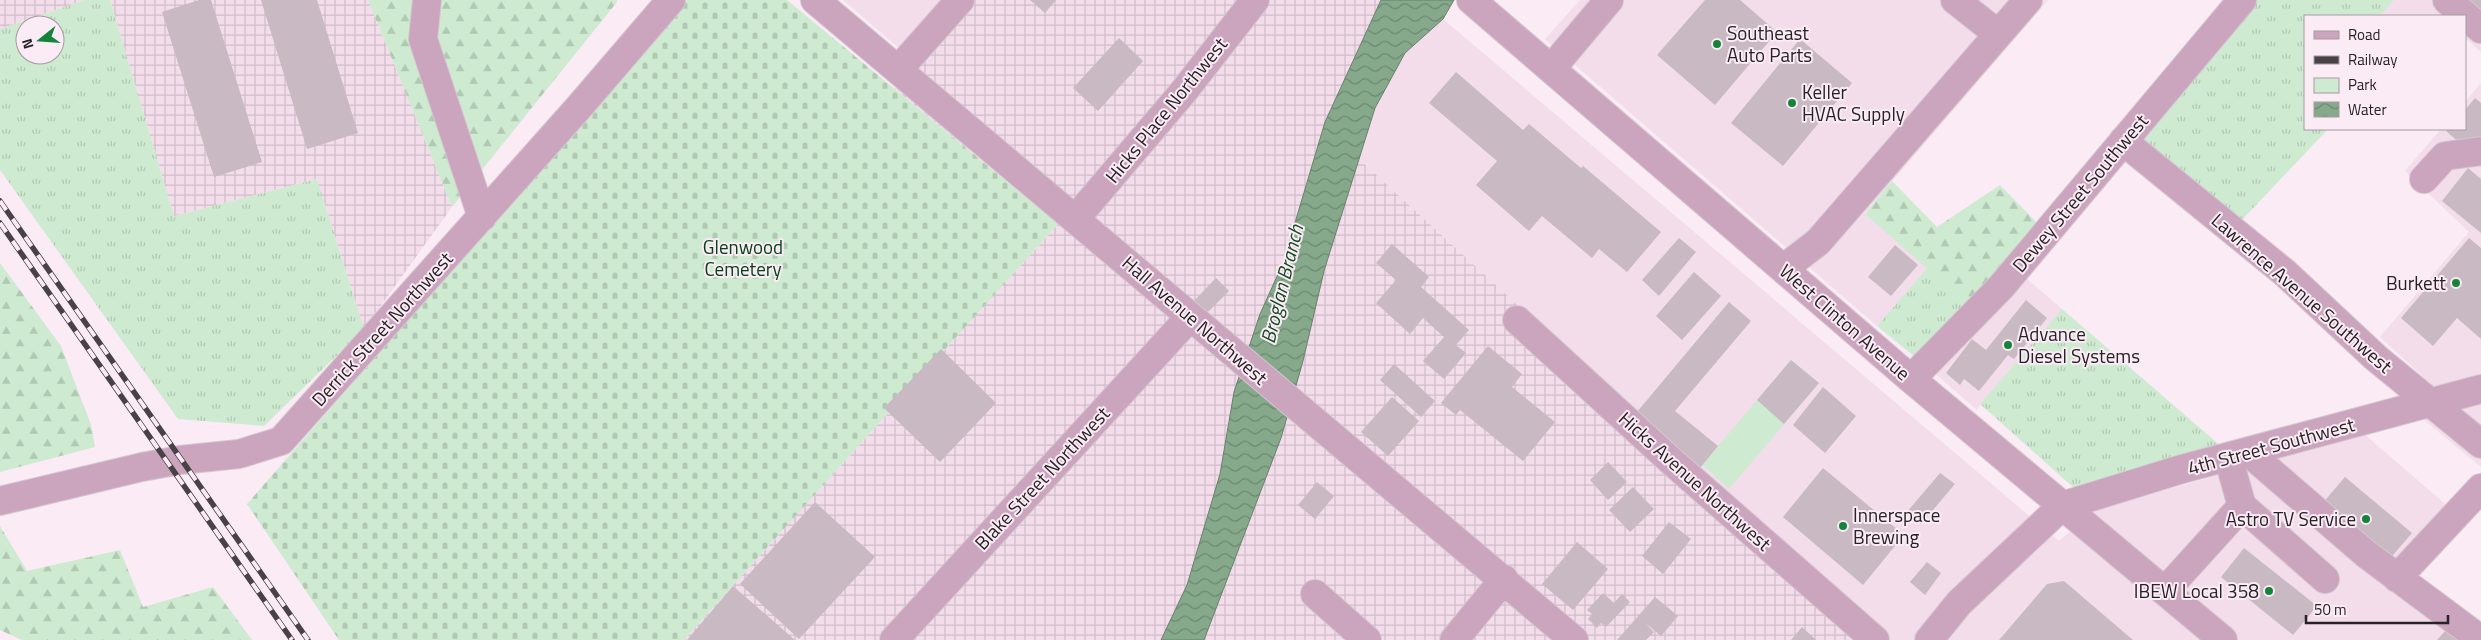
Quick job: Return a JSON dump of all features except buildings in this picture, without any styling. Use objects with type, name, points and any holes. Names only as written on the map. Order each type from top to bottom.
[{"type":"street","points":[[427,0],[423,39],[482,217]]},
{"type":"street","name":"Derrick Street Northwest","points":[[0,501],[142,467],[180,460],[239,454],[282,441],[482,217],[671,0]]},
{"type":"street","name":"Hall Avenue Northwest","points":[[815,0],[1076,218],[1240,360],[1504,579],[1574,640]]},
{"type":"street","points":[[898,70],[960,0]]},
{"type":"street","name":"Hicks Place Northwest","points":[[1076,218],[1184,91],[1255,0]]},
{"type":"street","name":"West Clinton Avenue","points":[[1471,0],[1911,379],[2165,591],[2214,637]]},
{"type":"street","points":[[1551,69],[1609,0]]},
{"type":"street","points":[[1955,0],[1998,34]]},
{"type":"street","points":[[1784,268],[1818,242],[2028,0]]},
{"type":"street","name":"Dewey Street Southwest","points":[[1911,379],[2002,287],[2242,0]]},
{"type":"street","points":[[2446,0],[2464,15]]},
{"type":"street","points":[[2466,17],[2481,29]]},
{"type":"street","name":"Lawrence Avenue Southwest","points":[[2123,141],[2285,273],[2376,358],[2481,444]]},
{"type":"street","points":[[2424,179],[2445,156],[2481,151]]},
{"type":"street","name":"Blake Street Northwest","points":[[894,640],[1190,317]]},
{"type":"street","name":"Hicks Avenue Northwest","points":[[1517,320],[1670,460],[1876,640]]},
{"type":"street","name":"4th Street Southwest","points":[[2062,506],[2238,455],[2481,389]]},
{"type":"street","points":[[2238,455],[2242,506],[2326,579]]},
{"type":"street","points":[[2238,455],[2397,578],[2472,633]]},
{"type":"street","points":[[2397,578],[2481,488]]},
{"type":"street","points":[[1929,640],[1959,603],[2062,506]]},
{"type":"street","points":[[2165,591],[2242,506]]},
{"type":"street","points":[[1454,640],[1504,579]]},
{"type":"street","points":[[1315,594],[1367,640]]},
{"type":"shaded area","points":[[0,0],[85,0],[41,15],[15,15],[15,24],[0,29]]},
{"type":"shaded area","points":[[110,0],[368,0],[452,207],[364,329],[317,179],[174,216]]},
{"type":"shaded area","points":[[843,0],[945,0],[900,49]]},
{"type":"shaded area","points":[[974,0],[1381,0],[1325,122],[1283,263],[1260,314],[1234,392],[1220,474],[1187,585],[1161,640],[684,640],[1058,224],[895,89]]},
{"type":"shaded area","points":[[1580,0],[2048,0],[1865,213],[1927,268],[1877,326],[1545,39]]},
{"type":"shaded area","points":[[2394,0],[2481,0],[2481,52],[2466,39],[2466,15],[2381,15]]},
{"type":"shaded area","points":[[1443,19],[2059,541],[2095,510],[2364,434],[2457,514],[2403,574],[2481,640],[1888,640],[1573,356],[1359,159],[1375,108],[1405,53]]},
{"type":"shaded area","points":[[2481,83],[2481,467],[2423,419],[2447,413],[2440,392],[2380,337],[2469,232],[2405,171],[2440,130],[2466,130],[2466,101]]},
{"type":"shaded area","points":[[1359,159],[1573,356],[1888,640],[1204,640],[1281,438],[1303,361],[1324,271]]},
{"type":"shaded area","points":[[2010,264],[2062,309],[1980,404],[1977,410],[1925,365]]},
{"type":"green space","points":[[85,0],[110,0],[174,216],[317,179],[364,329],[264,426],[178,419],[0,170],[0,29],[15,24],[15,65],[65,65],[65,15],[41,15]]},
{"type":"green space","points":[[368,0],[617,0],[617,2],[452,207]]},
{"type":"green space","name":"Glenwood Cemetery","points":[[687,0],[787,0],[1058,224],[684,640],[339,640],[247,504]]},
{"type":"green space","points":[[2254,0],[2394,0],[2381,15],[2304,15],[2304,130],[2327,130],[2240,222],[2144,139]]},
{"type":"green space","points":[[1892,181],[1937,227],[2000,185],[2040,226],[1973,309],[1865,214]]},
{"type":"green space","points":[[0,263],[61,346],[91,425],[95,447],[0,472]]},
{"type":"green space","points":[[1927,268],[1973,309],[1925,365],[1877,326]]},
{"type":"green space","points":[[2062,309],[2222,447],[2083,496],[1980,404]]},
{"type":"green space","points":[[1791,360],[1819,383],[1729,489],[1702,465]]},
{"type":"green space","points":[[0,526],[27,571],[120,550],[143,607],[213,587],[252,640],[22,640],[0,630]]},
{"type":"water","name":"Broglan Branch","points":[[1381,0],[1454,0],[1443,19],[1405,53],[1375,108],[1324,271],[1303,361],[1281,438],[1204,640],[1161,640],[1187,585],[1220,474],[1234,392],[1260,314],[1283,263],[1325,122]]},
{"type":"railway","points":[[0,201],[308,640]]},
{"type":"railway","points":[[0,223],[292,640]]},
{"type":"place","name":"Southeast Auto Parts","points":[[1717,44]]},
{"type":"place","name":"Keller HVAC Supply","points":[[1792,103]]},
{"type":"place","name":"Burkett","points":[[2456,283]]},
{"type":"place","name":"Advance Diesel Systems","points":[[2008,345]]},
{"type":"place","name":"Astro TV Service","points":[[2366,519]]},
{"type":"place","name":"Innerspace Brewing","points":[[1843,526]]},
{"type":"place","name":"IBEW Local 358","points":[[2269,591]]}]
